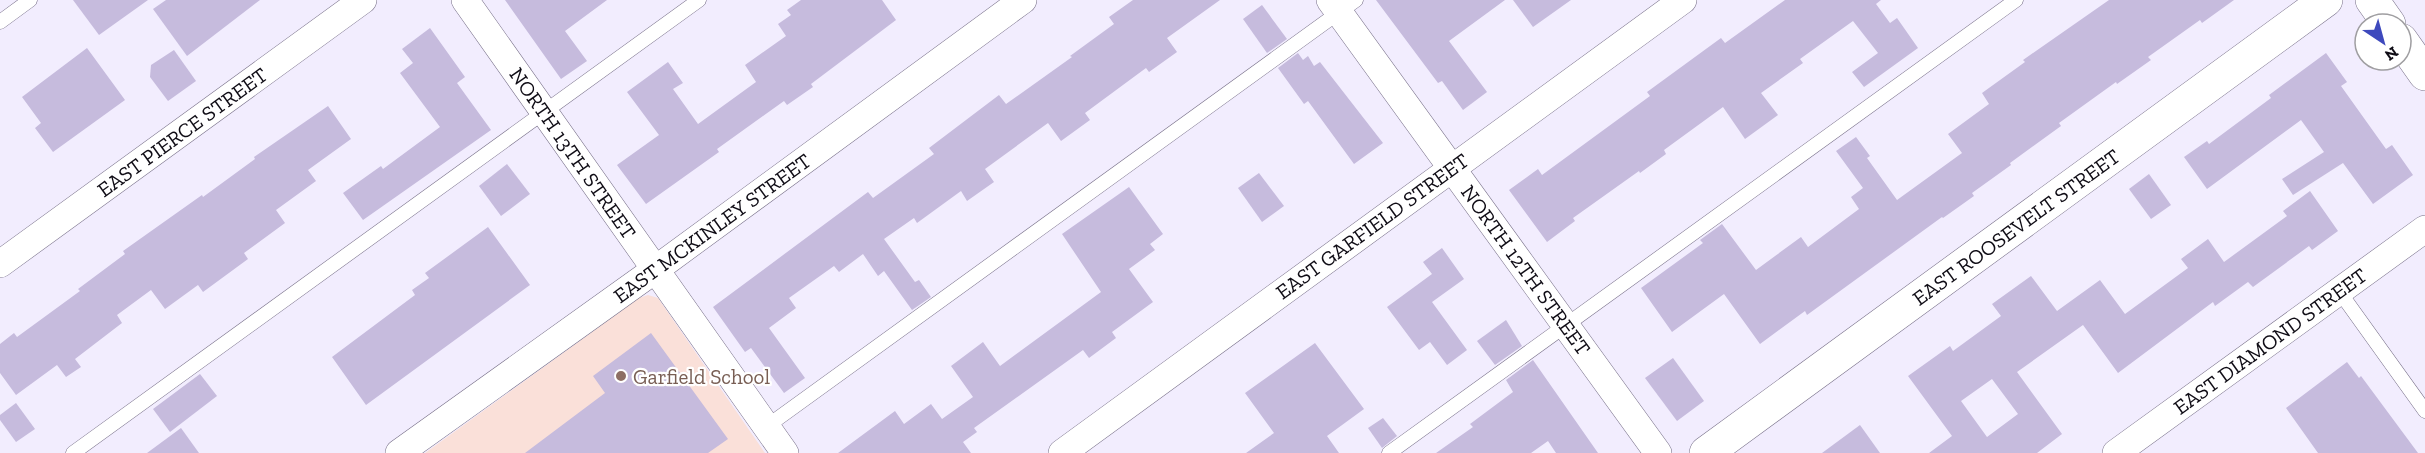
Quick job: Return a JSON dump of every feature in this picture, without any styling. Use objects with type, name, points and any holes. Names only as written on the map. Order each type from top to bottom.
[{"type":"street","name":"EAST PIERCE STREET","points":[[0,264],[363,0]]},
{"type":"street","name":"NORTH 13TH STREET","points":[[465,0],[785,453]]},
{"type":"street","name":"EAST MCKINLEY STREET","points":[[399,453],[656,269],[1023,0]]},
{"type":"street","name":"EAST GARFIELD STREET","points":[[1062,453],[1683,0]]},
{"type":"street","name":"EAST ROOSEVELT STREET","points":[[1706,453],[2326,0]]},
{"type":"street","name":"NORTH 12TH STREET","points":[[1342,4],[1452,168],[1658,453]]},
{"type":"street","points":[[2413,57],[2425,74]]},
{"type":"street","name":"EAST DIAMOND STREET","points":[[2116,453],[2425,229]]},
{"type":"lane","points":[[0,22],[30,0]]},
{"type":"lane","points":[[73,453],[699,0]]},
{"type":"lane","points":[[1389,453],[2016,0]]},
{"type":"lane","points":[[766,427],[1342,4]]},
{"type":"lane","points":[[2339,291],[2425,411]]},
{"type":"shaded area","name":"Garfield School","points":[[648,295],[658,298],[765,453],[425,453],[639,298]]},
{"type":"building","points":[[73,0],[148,0],[99,35]]},
{"type":"building","points":[[166,0],[260,0],[187,56],[153,9]]},
{"type":"building","points":[[505,0],[607,0],[565,31],[587,61],[561,79]]},
{"type":"building","points":[[801,0],[882,0],[896,20],[811,84],[813,87],[787,105],[784,101],[717,149],[719,152],[646,204],[617,165],[659,135],[627,92],[668,62],[683,83],[673,89],[698,124],[756,82],[745,65],[786,36],[778,24],[791,15],[787,10]]},
{"type":"building","points":[[1133,0],[1220,0],[1167,38],[1177,52],[1149,72],[1146,68],[1085,113],[1090,120],[1061,141],[1048,123],[985,169],[994,182],[967,201],[961,191],[917,223],[914,218],[884,239],[915,282],[919,280],[931,297],[912,310],[884,271],[878,276],[863,254],[839,272],[834,266],[789,298],[796,308],[769,328],[805,378],[784,393],[751,348],[745,352],[713,307],[868,192],[873,198],[934,154],[929,148],[999,95],[1006,104],[1072,57],[1070,56],[1114,24],[1109,17]]},
{"type":"building","points":[[1376,0],[1505,0],[1449,41],[1487,92],[1463,110],[1442,81],[1438,83]]},
{"type":"building","points":[[1513,0],[1571,0],[1533,27]]},
{"type":"building","points":[[1785,0],[1881,0],[1876,4],[1890,23],[1897,18],[1918,48],[1864,87],[1852,72],[1878,53],[1853,21],[1800,59],[1803,63],[1761,93],[1778,115],[1745,139],[1723,107],[1664,150],[1666,154],[1573,218],[1575,221],[1547,242],[1509,190],[1538,169],[1542,175],[1650,96],[1647,92],[1721,38],[1725,43]]},
{"type":"building","points":[[2109,0],[2234,0],[2202,23],[2200,20],[2148,57],[2151,60],[2059,123],[2061,126],[1972,193],[1974,196],[1807,315],[1805,311],[1760,344],[1724,294],[1672,332],[1641,288],[1703,243],[1700,240],[1722,224],[1756,270],[1801,237],[1808,247],[1859,209],[1851,197],[1863,188],[1836,151],[1856,137],[1870,156],[1867,158],[1897,200],[1962,153],[1948,134],[1989,104],[1982,93],[2025,62],[2023,60]]},
{"type":"building","points":[[1262,5],[1287,39],[1267,53],[1243,19]]},
{"type":"building","points":[[430,28],[465,77],[457,83],[491,130],[363,220],[343,193],[381,166],[383,169],[440,127],[400,73],[413,63],[402,49]]},
{"type":"building","points":[[87,48],[125,100],[53,152],[35,128],[41,123],[22,97]]},
{"type":"building","points":[[174,50],[196,81],[168,101],[150,77],[151,65]]},
{"type":"building","points":[[1298,53],[1303,60],[1308,56],[1314,66],[1320,62],[1383,143],[1354,164],[1308,101],[1304,104],[1278,68]]},
{"type":"building","points":[[2326,53],[2347,82],[2341,86],[2386,149],[2392,145],[2413,175],[2373,204],[2343,163],[2293,195],[2282,179],[2324,152],[2301,120],[2207,189],[2184,157],[2207,141],[2209,144],[2271,98],[2269,95]]},
{"type":"building","points":[[328,106],[351,139],[308,170],[316,181],[276,210],[285,223],[244,253],[248,259],[203,292],[198,285],[165,309],[151,290],[117,315],[122,323],[75,359],[81,367],[66,377],[57,365],[16,395],[0,373],[0,344],[14,333],[17,337],[80,291],[78,289],[125,254],[123,251],[202,195],[203,197],[255,159],[254,157]]},
{"type":"building","points":[[507,164],[530,194],[501,216],[479,186]]},
{"type":"building","points":[[1259,173],[1284,206],[1262,222],[1238,188]]},
{"type":"building","points":[[2149,174],[2171,205],[2151,219],[2129,189]]},
{"type":"building","points":[[1129,187],[1163,234],[1150,244],[1155,250],[1129,269],[1153,302],[1112,332],[1116,338],[1089,358],[1083,350],[974,428],[977,432],[963,442],[971,453],[838,453],[895,411],[904,424],[931,404],[942,419],[973,397],[951,366],[983,342],[1000,366],[1101,292],[1062,234]]},
{"type":"building","points":[[2310,191],[2338,231],[2312,250],[2309,246],[2253,287],[2248,282],[2215,306],[2213,302],[2118,373],[2083,325],[2017,372],[2062,434],[2037,453],[1929,453],[1952,436],[1908,376],[1950,346],[1953,351],[2001,316],[1992,304],[2031,276],[2057,311],[2100,280],[2125,314],[2188,268],[2181,259],[2208,239],[2224,262],[2287,216],[2283,211]],"holes":[[[1992,379],[2018,414],[1987,437],[1961,401]]]},
{"type":"building","points":[[488,227],[530,285],[366,405],[332,357],[415,295],[412,290],[429,278],[425,273]]},
{"type":"building","points":[[1442,248],[1464,279],[1432,302],[1467,350],[1447,365],[1430,342],[1419,350],[1387,307],[1432,274],[1423,262]]},
{"type":"building","points":[[1506,320],[1522,346],[1495,365],[1477,341]]},
{"type":"building","points":[[651,333],[728,439],[708,453],[525,453],[605,393],[593,376]]},
{"type":"building","points":[[1315,343],[1364,409],[1327,436],[1339,453],[1246,453],[1274,433],[1245,393]]},
{"type":"building","points":[[1673,358],[1704,401],[1677,421],[1645,378]]},
{"type":"building","points":[[1533,360],[1598,453],[1556,453],[1548,441],[1531,453],[1436,453],[1473,427],[1470,424],[1513,392],[1506,380]]},
{"type":"building","points":[[2347,362],[2359,378],[2361,376],[2418,453],[2318,453],[2286,408]]},
{"type":"building","points":[[200,374],[217,396],[170,432],[153,409]]},
{"type":"building","points":[[16,403],[35,429],[16,442],[0,420],[0,415]]},
{"type":"building","points":[[1383,418],[1397,436],[1382,448],[1368,428]]},
{"type":"building","points":[[1860,425],[1880,453],[1822,453]]},
{"type":"building","points":[[181,428],[199,453],[147,453]]},
{"type":"place","name":"Garfield School","points":[[621,376]]}]
